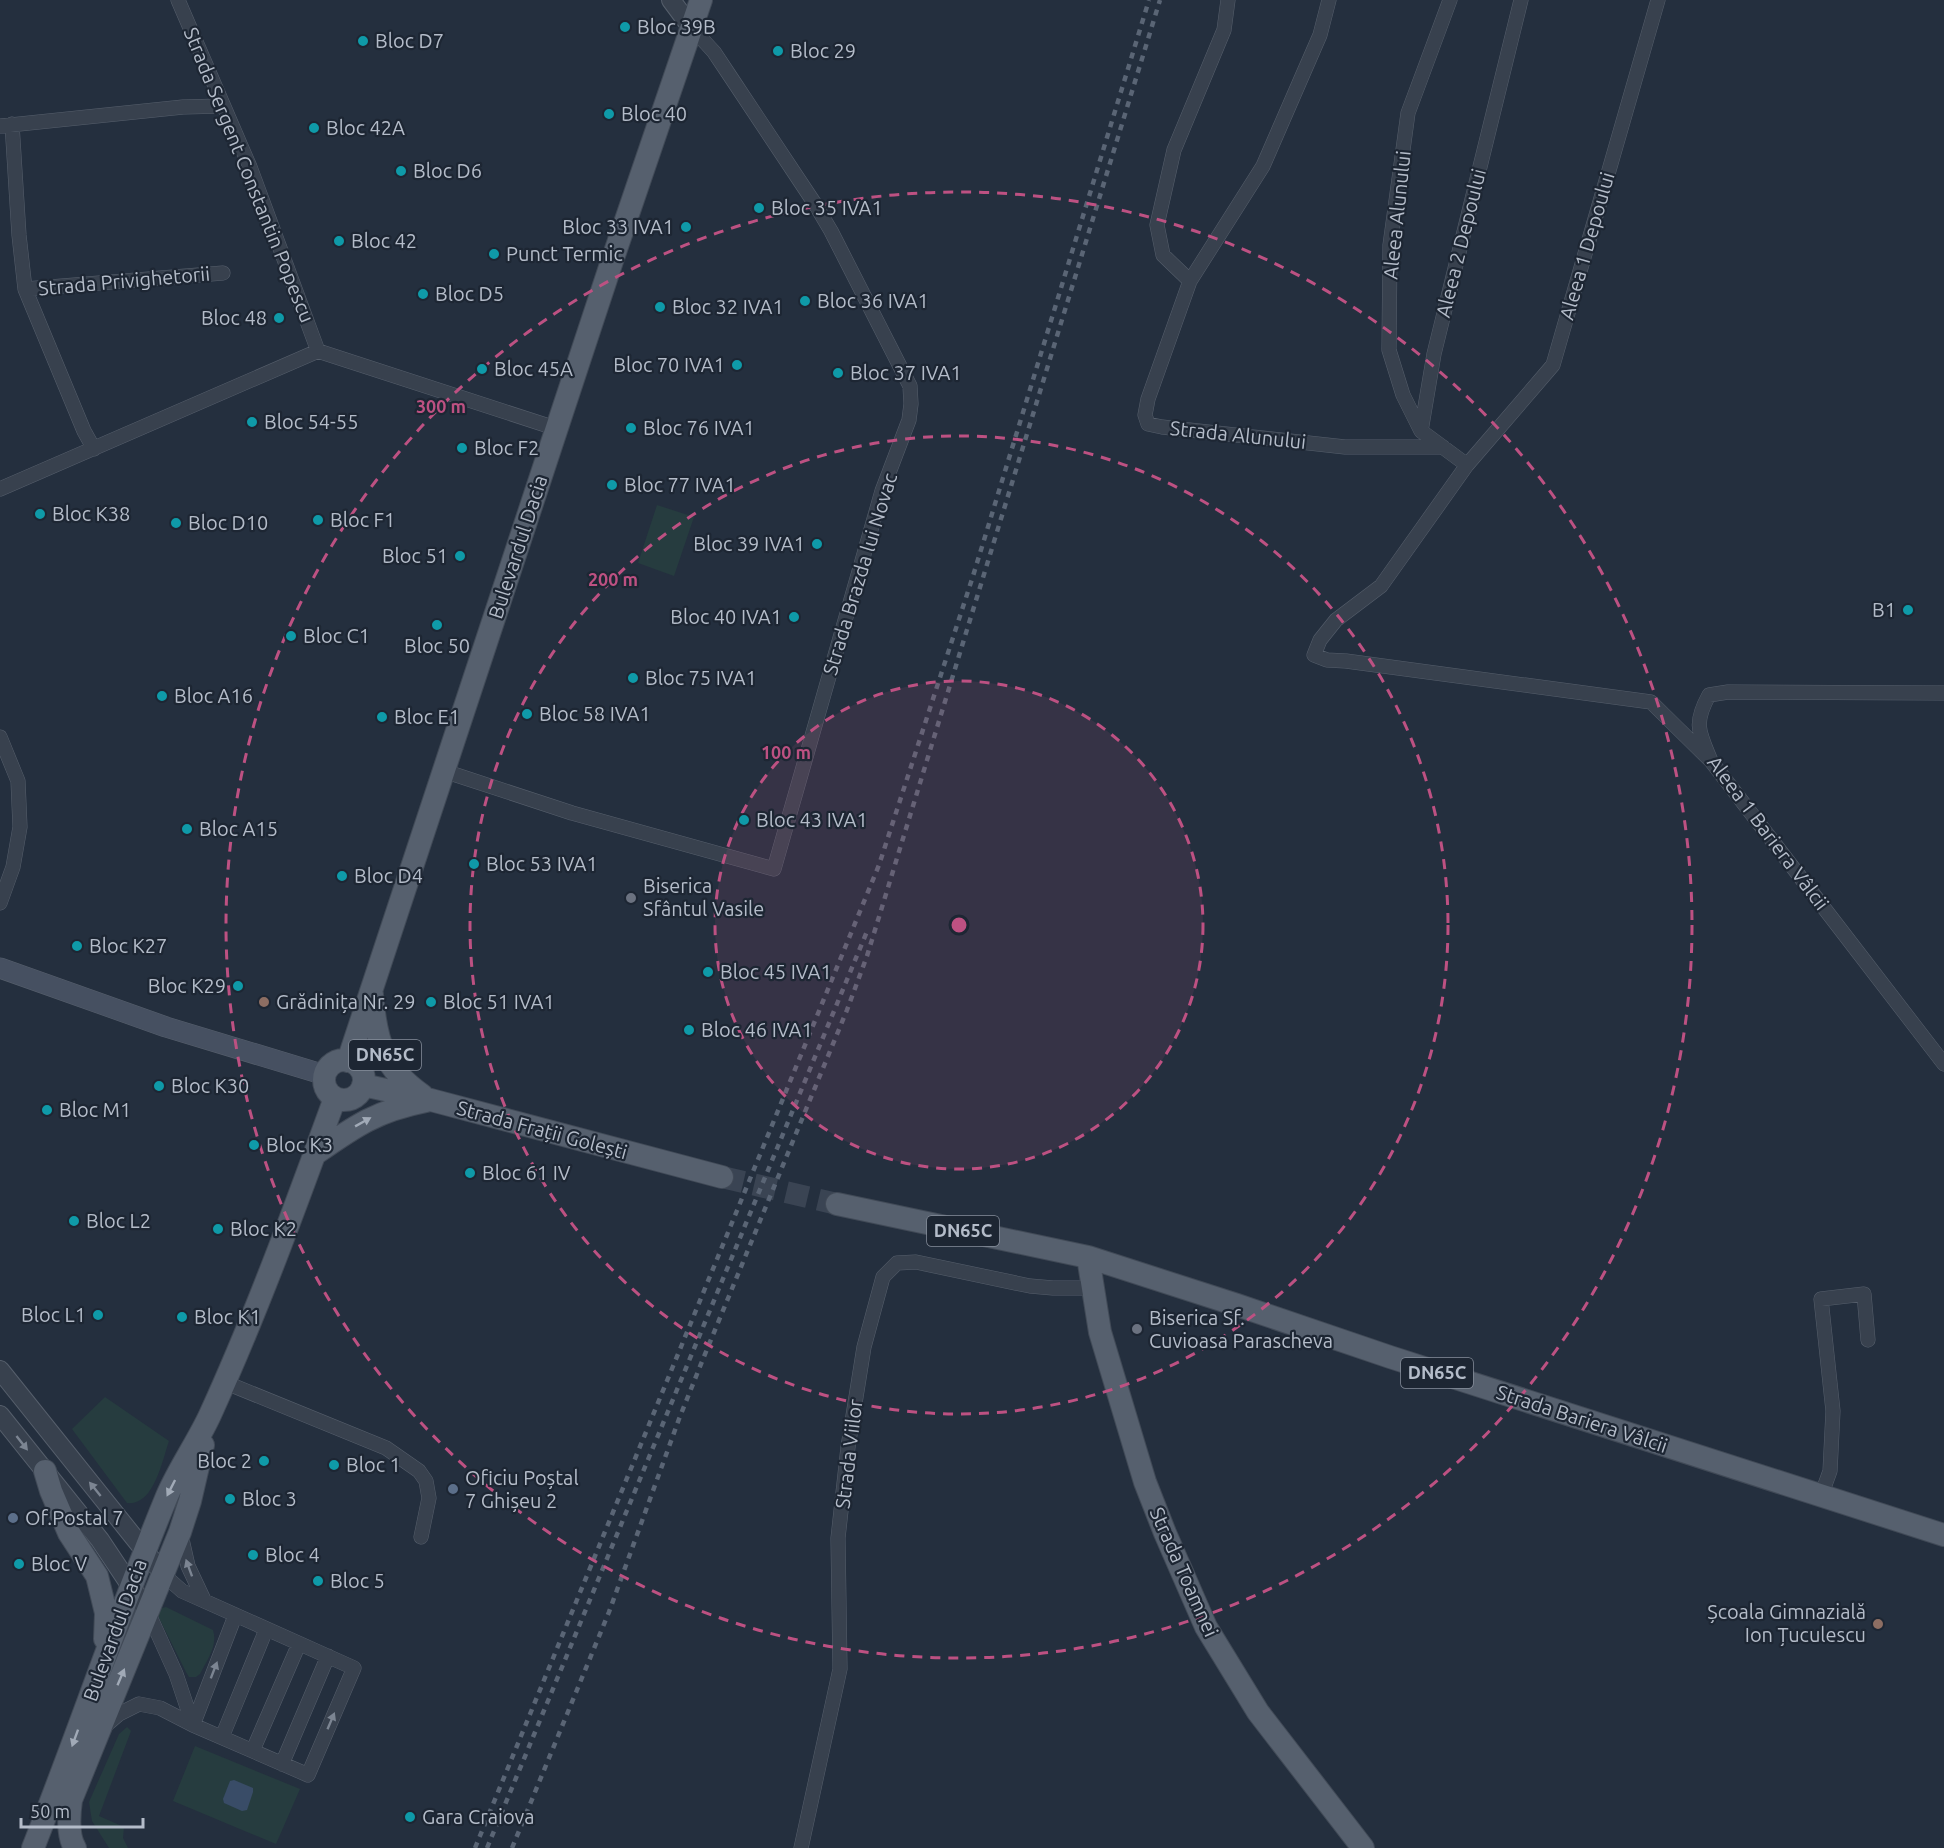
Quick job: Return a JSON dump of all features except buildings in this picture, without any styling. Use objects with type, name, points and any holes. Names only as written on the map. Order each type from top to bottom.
[{"type":"main road","name":"Bulevardul Dacia","points":[[348,1060],[701,0]]},
{"type":"main road","name":"DN65C","points":[[0,968],[166,1027],[325,1075]]},
{"type":"main road","name":"DN65C","points":[[371,991],[374,1020],[388,1063],[406,1084],[431,1100]]},
{"type":"main road","points":[[348,1060],[363,1074],[363,1084],[354,1098],[348,1100],[335,1098],[326,1090],[325,1075],[329,1066],[348,1060]]},
{"type":"main road","name":"Strada Frații Golești","points":[[363,1084],[722,1177]]},
{"type":"main road","name":"Bulevardul Dacia","points":[[33,1848],[131,1584],[169,1492],[209,1417],[258,1302],[335,1098]]},
{"type":"main road","name":"DN65C","points":[[315,1154],[365,1120],[383,1112],[431,1100]]},
{"type":"main road","name":"Strada Bariera Vâlcii","points":[[837,1204],[1088,1257],[1390,1357],[1944,1535]]},
{"type":"main road","name":"Strada Toamnei","points":[[1088,1257],[1100,1332],[1145,1482],[1206,1627],[1258,1712],[1363,1848]]},
{"type":"main road","name":"Bulevardul Dacia","points":[[74,1846],[69,1820],[70,1800],[180,1532],[190,1502],[209,1417]]},
{"type":"main road","points":[[45,1472],[69,1533],[97,1576],[102,1590],[106,1613],[104,1659]]},
{"type":"main road","points":[[42,1848],[74,1846]]},
{"type":"street","name":"Strada Sergent Constantin Popescu","points":[[178,0],[250,167],[318,351]]},
{"type":"street","name":"Strada Brazda lui Novac","points":[[444,771],[572,813],[774,869],[882,491],[909,420],[910,386],[861,286],[815,204],[724,66],[671,0]]},
{"type":"street","points":[[1190,281],[1163,255],[1157,225],[1174,150],[1224,30],[1228,0]]},
{"type":"street","name":"Strada Alunului","points":[[1329,0],[1320,35],[1263,166],[1190,281],[1148,399],[1145,415],[1148,424],[1162,427],[1346,447],[1443,447]]},
{"type":"street","name":"Aleea Alunului","points":[[1421,431],[1403,395],[1389,350],[1390,245],[1408,113],[1450,0]]},
{"type":"street","name":"Aleea 2 Depoului","points":[[1421,431],[1434,354],[1521,0]]},
{"type":"street","name":"Aleea 1 Depoului","points":[[1658,0],[1553,365],[1467,465],[1381,586],[1336,620],[1320,640],[1314,655],[1326,660],[1651,702],[1711,761]]},
{"type":"street","points":[[6,125],[183,107],[222,106]]},
{"type":"street","name":"Strada Privighetorii","points":[[6,125],[25,289],[84,431],[94,449]]},
{"type":"street","name":"Strada Privighetorii","points":[[25,289],[223,273]]},
{"type":"street","points":[[0,489],[228,388],[318,351],[558,429]]},
{"type":"street","points":[[1421,431],[1467,465]]},
{"type":"street","name":"Aleea 1 Bariera Vâlcii","points":[[1944,693],[1728,692],[1709,695],[1700,711],[1699,730],[1711,761],[1944,1064]]},
{"type":"street","points":[[0,737],[18,781],[20,827],[14,867],[0,903]]},
{"type":"street","name":"Strada Viilor","points":[[801,1848],[840,1669],[839,1526],[848,1447],[864,1347],[883,1277],[897,1263],[916,1262],[1030,1286],[1094,1288]]},
{"type":"street","points":[[1821,1496],[1830,1471],[1833,1411],[1821,1299],[1864,1294],[1868,1340]]},
{"type":"street","points":[[0,1370],[164,1575],[183,1591],[354,1668],[308,1775],[193,1725],[160,1708],[139,1704],[118,1714],[99,1731]]},
{"type":"street","points":[[224,1382],[386,1448],[419,1471],[426,1480],[429,1498],[421,1537]]},
{"type":"street","points":[[0,1415],[100,1540],[131,1584],[148,1612],[176,1674],[193,1725]]},
{"type":"street","points":[[180,1532],[188,1566],[204,1600]]},
{"type":"street","points":[[193,1725],[235,1616]]},
{"type":"street","points":[[222,1737],[266,1630]]},
{"type":"street","points":[[253,1750],[299,1644]]},
{"type":"street","points":[[282,1764],[328,1656]]},
{"type":"green space","points":[[657,505],[694,517],[674,576],[638,563]]},
{"type":"green space","points":[[105,1397],[169,1441],[156,1481],[144,1497],[136,1502],[127,1503],[72,1429]]},
{"type":"green space","points":[[166,1607],[213,1630],[214,1642],[211,1653],[200,1674],[196,1677],[189,1677],[159,1618],[158,1612]]},
{"type":"green space","points":[[127,1727],[131,1731],[99,1816],[124,1827],[123,1838],[128,1848],[109,1848],[92,1821],[89,1802],[119,1734]]},
{"type":"green space","points":[[195,1746],[300,1789],[276,1844],[173,1801]]},
{"type":"water","points":[[234,1780],[253,1788],[247,1810],[242,1811],[224,1803],[223,1799],[230,1781]]},
{"type":"tunnel","points":[[722,1177],[837,1204]]},
{"type":"railway","points":[[475,1848],[879,865],[973,576],[1149,0]]},
{"type":"railway","points":[[512,1848],[609,1612],[679,1419],[867,956],[1160,0]]},
{"type":"railway","points":[[487,1848],[868,929]]},
{"type":"place","name":"Bloc 39B","points":[[625,27]]},
{"type":"place","name":"Bloc D7","points":[[363,41]]},
{"type":"place","name":"Bloc 29","points":[[778,51]]},
{"type":"place","name":"Bloc 40","points":[[609,114]]},
{"type":"place","name":"Bloc 42A","points":[[314,128]]},
{"type":"place","name":"Bloc D6","points":[[401,171]]},
{"type":"place","name":"Bloc 35 IVA1","points":[[759,208]]},
{"type":"place","name":"Bloc 33 IVA1","points":[[686,227]]},
{"type":"place","name":"Bloc 42","points":[[339,241]]},
{"type":"place","name":"Punct Termic","points":[[494,254]]},
{"type":"place","name":"Bloc D5","points":[[423,294]]},
{"type":"place","name":"Bloc 36 IVA1","points":[[805,301]]},
{"type":"place","name":"Bloc 32 IVA1","points":[[660,307]]},
{"type":"place","name":"Bloc 48","points":[[279,318]]},
{"type":"place","name":"Bloc 70 IVA1","points":[[737,365]]},
{"type":"place","name":"Bloc 45A","points":[[482,369]]},
{"type":"place","name":"Bloc 37 IVA1","points":[[838,373]]},
{"type":"place","name":"Bloc 54-55","points":[[252,422]]},
{"type":"place","name":"Bloc 76 IVA1","points":[[631,428]]},
{"type":"place","name":"Bloc F2","points":[[462,448]]},
{"type":"place","name":"Bloc 77 IVA1","points":[[612,485]]},
{"type":"place","name":"Bloc K38","points":[[40,514]]},
{"type":"place","name":"Bloc F1","points":[[318,520]]},
{"type":"place","name":"Bloc D10","points":[[176,523]]},
{"type":"place","name":"Bloc 39 IVA1","points":[[817,544]]},
{"type":"place","name":"Bloc 51","points":[[460,556]]},
{"type":"place","name":"B1","points":[[1908,610]]},
{"type":"place","name":"Bloc 40 IVA1","points":[[794,617]]},
{"type":"place","name":"Bloc 50","points":[[437,625]]},
{"type":"place","name":"Bloc C1","points":[[291,636]]},
{"type":"place","name":"Bloc 75 IVA1","points":[[633,678]]},
{"type":"place","name":"Bloc A16","points":[[162,696]]},
{"type":"place","name":"Bloc 58 IVA1","points":[[527,714]]},
{"type":"place","name":"Bloc E1","points":[[382,717]]},
{"type":"place","name":"Bloc 43 IVA1","points":[[744,820]]},
{"type":"place","name":"Bloc A15","points":[[187,829]]},
{"type":"place","name":"Bloc 53 IVA1","points":[[474,864]]},
{"type":"place","name":"Bloc D4","points":[[342,876]]},
{"type":"place","name":"Biserica Sfântul Vasile","points":[[631,898]]},
{"type":"place","name":"Bloc K27","points":[[77,946]]},
{"type":"place","name":"Bloc 45 IVA1","points":[[708,972]]},
{"type":"place","name":"Bloc K29","points":[[238,986]]},
{"type":"place","name":"Grădinița Nr. 29","points":[[264,1002]]},
{"type":"place","name":"Bloc 51 IVA1","points":[[431,1002]]},
{"type":"place","name":"Bloc 46 IVA1","points":[[689,1030]]},
{"type":"place","name":"Bloc K30","points":[[159,1086]]},
{"type":"place","name":"Bloc M1","points":[[47,1110]]},
{"type":"place","name":"Bloc K3","points":[[254,1145]]},
{"type":"place","name":"Bloc 61 IV","points":[[470,1173]]},
{"type":"place","name":"Bloc L2","points":[[74,1221]]},
{"type":"place","name":"Bloc K2","points":[[218,1229]]},
{"type":"place","name":"Bloc L1","points":[[98,1315]]},
{"type":"place","name":"Bloc K1","points":[[182,1317]]},
{"type":"place","name":"Biserica Sf. Cuvioasa Parascheva","points":[[1137,1329]]},
{"type":"place","name":"Bloc 2","points":[[264,1461]]},
{"type":"place","name":"Bloc 1","points":[[334,1465]]},
{"type":"place","name":"Oficiu Poștal 7 Ghișeu 2","points":[[453,1489]]},
{"type":"place","name":"Bloc 3","points":[[230,1499]]},
{"type":"place","name":"Of.Postal 7","points":[[13,1518]]},
{"type":"place","name":"Bloc 4","points":[[253,1555]]},
{"type":"place","name":"Bloc V","points":[[19,1564]]},
{"type":"place","name":"Bloc 5","points":[[318,1581]]},
{"type":"place","name":"Școala Gimnazială Ion Țuculescu","points":[[1878,1624]]},
{"type":"place","name":"Gara Craiova","points":[[410,1817]]}]
